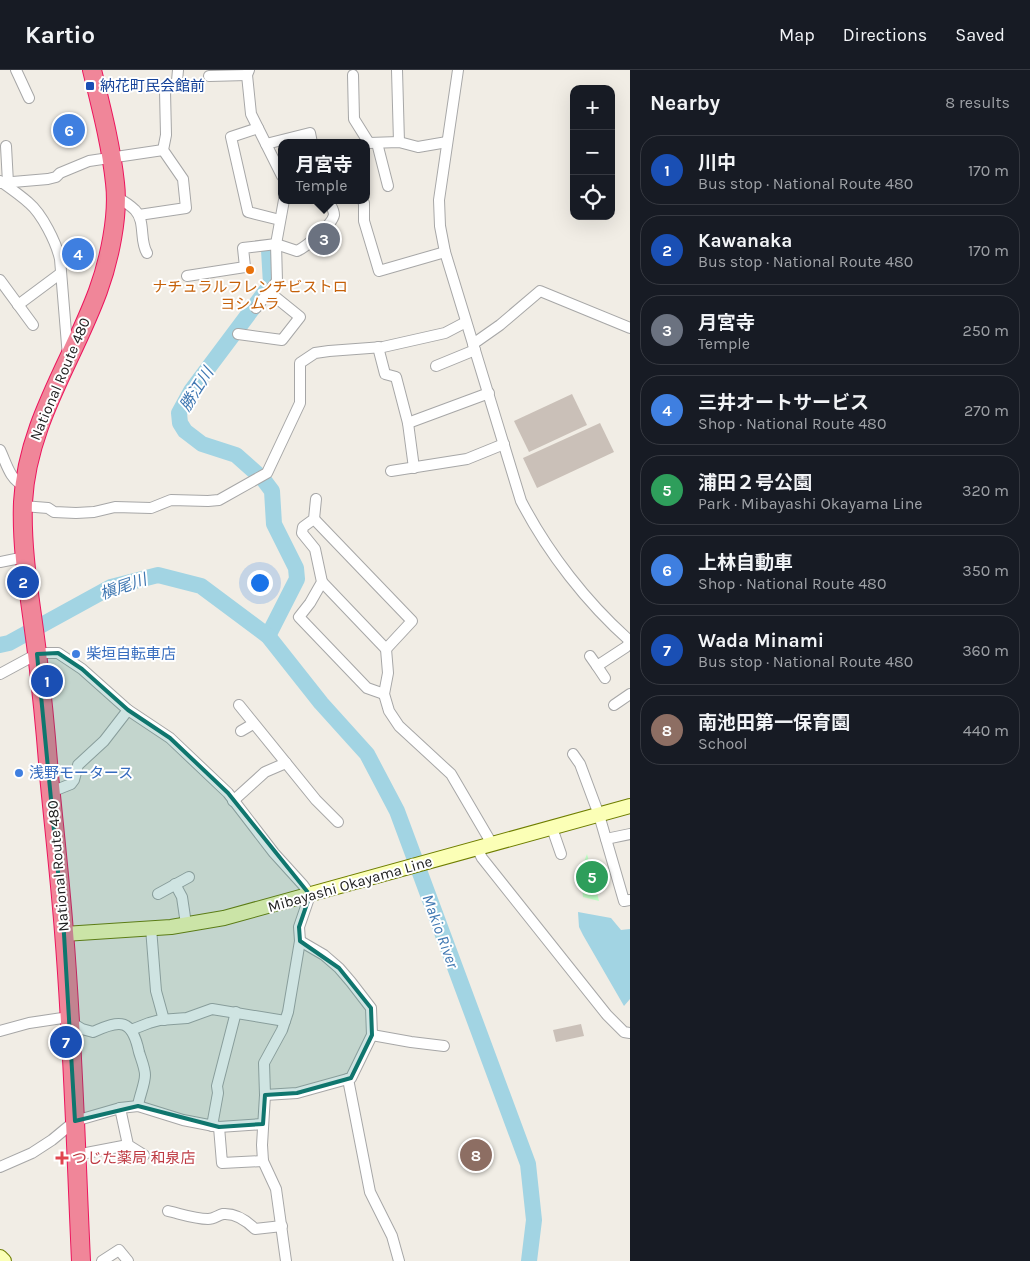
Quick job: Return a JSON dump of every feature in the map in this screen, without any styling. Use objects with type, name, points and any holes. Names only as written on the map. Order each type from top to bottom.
[{"type":"highway","name":"National Route 480","points":[[81,1261],[64,934],[37,649],[30,607],[25,557],[23,506],[24,486],[30,452],[37,429],[98,290],[109,252],[113,227],[115,185],[111,157],[92,70]]},
{"type":"main road","name":"Mibayashi Okayama Line","points":[[64,934],[151,928],[224,918],[630,806]]},
{"type":"main road","points":[[0,1257],[4,1261]]},
{"type":"street","points":[[16,70],[29,98]]},
{"type":"street","points":[[138,215],[186,208],[183,179],[163,150],[166,135],[165,91],[177,81],[178,70]]},
{"type":"street","points":[[397,70],[399,142]]},
{"type":"street","points":[[458,70],[440,200],[440,226],[444,252],[521,501],[533,524],[584,595],[606,620],[630,642],[597,666]]},
{"type":"street","points":[[209,76],[248,73],[251,114],[278,168]]},
{"type":"street","points":[[353,75],[354,119],[366,139]]},
{"type":"street","points":[[258,128],[231,137],[248,212],[280,220]]},
{"type":"street","points":[[286,139],[310,133],[311,139]]},
{"type":"street","points":[[266,144],[278,141]]},
{"type":"street","points":[[370,143],[399,142],[418,147],[447,142]]},
{"type":"street","points":[[376,143],[388,186]]},
{"type":"street","points":[[3,183],[6,146]]},
{"type":"street","points":[[3,183],[56,177],[60,173],[89,161],[163,150]]},
{"type":"street","points":[[3,183],[29,202],[35,209],[57,247],[68,358]]},
{"type":"street","points":[[115,196],[135,210],[138,215],[141,221],[143,246],[147,253]]},
{"type":"street","points":[[256,308],[278,281],[276,244],[283,204]]},
{"type":"street","points":[[187,276],[245,268],[243,248],[276,244],[297,251],[304,248],[330,223],[334,216],[330,204]]},
{"type":"street","points":[[364,204],[364,221],[379,271],[444,252]]},
{"type":"street","points":[[18,304],[61,273]]},
{"type":"street","points":[[0,280],[33,326]]},
{"type":"street","points":[[436,366],[474,347],[540,291],[630,328]]},
{"type":"street","points":[[238,334],[282,340],[300,317],[269,292]]},
{"type":"street","points":[[23,506],[48,508],[54,512],[76,513],[94,512],[115,507],[151,508],[171,500],[219,500],[266,472],[300,403],[300,363],[315,353],[329,350],[378,347],[445,333],[466,322]]},
{"type":"street","points":[[378,347],[385,374],[396,377],[408,423],[414,468]]},
{"type":"street","points":[[408,423],[489,393]]},
{"type":"street","points":[[392,471],[468,459],[504,444]]},
{"type":"street","points":[[0,450],[11,475],[18,484],[24,486]]},
{"type":"street","points":[[316,499],[314,519],[303,527],[302,533],[315,549],[322,582],[386,649],[388,673],[384,694],[389,711],[399,726],[451,774],[492,844]]},
{"type":"street","points":[[314,519],[412,621],[386,649]]},
{"type":"street","points":[[0,562],[25,557]]},
{"type":"street","points":[[322,582],[310,604],[299,617],[367,688],[384,694]]},
{"type":"street","points":[[0,674],[37,649],[58,653],[82,669],[128,710],[170,738],[223,788],[310,895],[299,928],[300,941],[285,1021],[264,1063],[263,1161],[276,1188],[286,1261]]},
{"type":"street","points":[[590,656],[605,678]]},
{"type":"street","points":[[614,705],[630,694]]},
{"type":"street","points":[[239,705],[286,763],[306,782],[335,815]]},
{"type":"street","points":[[51,792],[71,784],[78,765],[104,741],[128,710]]},
{"type":"street","points":[[241,731],[254,724]]},
{"type":"street","points":[[579,757],[599,815],[624,901],[630,900]]},
{"type":"street","points":[[234,800],[265,772],[286,763]]},
{"type":"street","points":[[552,828],[561,854]]},
{"type":"street","points":[[606,839],[630,834]]},
{"type":"street","points":[[477,848],[482,858],[522,910],[607,1015],[624,1032],[630,1033]]},
{"type":"street","points":[[158,894],[189,876]]},
{"type":"street","points":[[175,884],[182,896],[186,924]]},
{"type":"street","points":[[151,928],[156,991],[164,1020]]},
{"type":"street","points":[[265,1095],[297,1093],[351,1078],[372,1035],[370,1008],[356,987],[324,955],[300,941]]},
{"type":"street","points":[[131,1030],[149,1023],[187,1018],[212,1009],[285,1021]]},
{"type":"street","points":[[236,1012],[217,1086],[215,1126],[222,1163],[263,1161]]},
{"type":"street","points":[[0,1031],[29,1023],[69,1019],[82,1029],[93,1032],[112,1023],[131,1030],[136,1038],[145,1076],[138,1106]]},
{"type":"street","points":[[372,1035],[444,1046]]},
{"type":"street","points":[[348,1079],[370,1192],[392,1236],[399,1261]]},
{"type":"street","points":[[0,1167],[32,1153],[75,1121],[120,1108],[138,1106],[184,1120],[215,1126],[263,1124]]},
{"type":"street","points":[[120,1108],[128,1145]]},
{"type":"street","points":[[76,1155],[128,1145],[144,1155]]},
{"type":"street","points":[[168,1211],[211,1219],[223,1214],[233,1215],[247,1220],[256,1229],[282,1226]]},
{"type":"street","points":[[102,1261],[119,1250],[128,1261]]},
{"type":"highlighted area","points":[[58,653],[82,669],[128,710],[170,738],[228,793],[310,895],[299,927],[300,941],[339,968],[371,1008],[372,1035],[351,1078],[297,1093],[265,1095],[263,1124],[219,1127],[138,1106],[75,1121],[64,934],[37,654]]},
{"type":"green space","points":[[587,854],[593,875],[611,871],[612,874],[594,880],[599,901],[583,897],[580,872]]},
{"type":"water","points":[[578,912],[611,918],[621,930],[630,929],[630,999],[624,1006],[579,927]]},
{"type":"building","points":[[572,394],[587,425],[529,452],[514,421]]},
{"type":"building","points":[[600,423],[614,452],[537,488],[523,458]]},
{"type":"building","points":[[581,1024],[584,1036],[556,1042],[553,1030]]},
{"type":"waterway","name":"勝江川","points":[[268,636],[297,579],[296,568],[274,524],[272,491],[263,479],[236,455],[202,444],[185,431],[180,423],[179,413],[191,391],[271,284],[269,250]]},
{"type":"waterway","name":"Makio River","points":[[0,645],[9,643],[111,587],[158,575],[201,586],[268,636],[321,703],[367,754],[397,811],[528,1164],[534,1220],[529,1261]]},
{"type":"place","name":"納花町民会館前","points":[[90,86]]},
{"type":"place","name":"上林自動車","points":[[69,130]]},
{"type":"place","name":"月宮寺","points":[[324,239]]},
{"type":"place","name":"三井オートサービス","points":[[78,254]]},
{"type":"place","name":"ナチュラルフレンチビストロ ヨシムラ","points":[[250,270]]},
{"type":"place","name":"Kawanaka","points":[[23,582]]},
{"type":"place","name":"柴垣自転車店","points":[[76,654]]},
{"type":"place","name":"川中","points":[[47,681]]},
{"type":"place","name":"浅野モータース","points":[[19,773]]},
{"type":"place","name":"浦田２号公園","points":[[592,877]]},
{"type":"place","name":"Wada Minami","points":[[66,1042]]},
{"type":"place","name":"南池田第一保育園","points":[[476,1155]]},
{"type":"place","name":"つじた薬局 和泉店","points":[[62,1158]]},
{"type":"water label","name":"槇尾川","points":[[123,586]]}]
